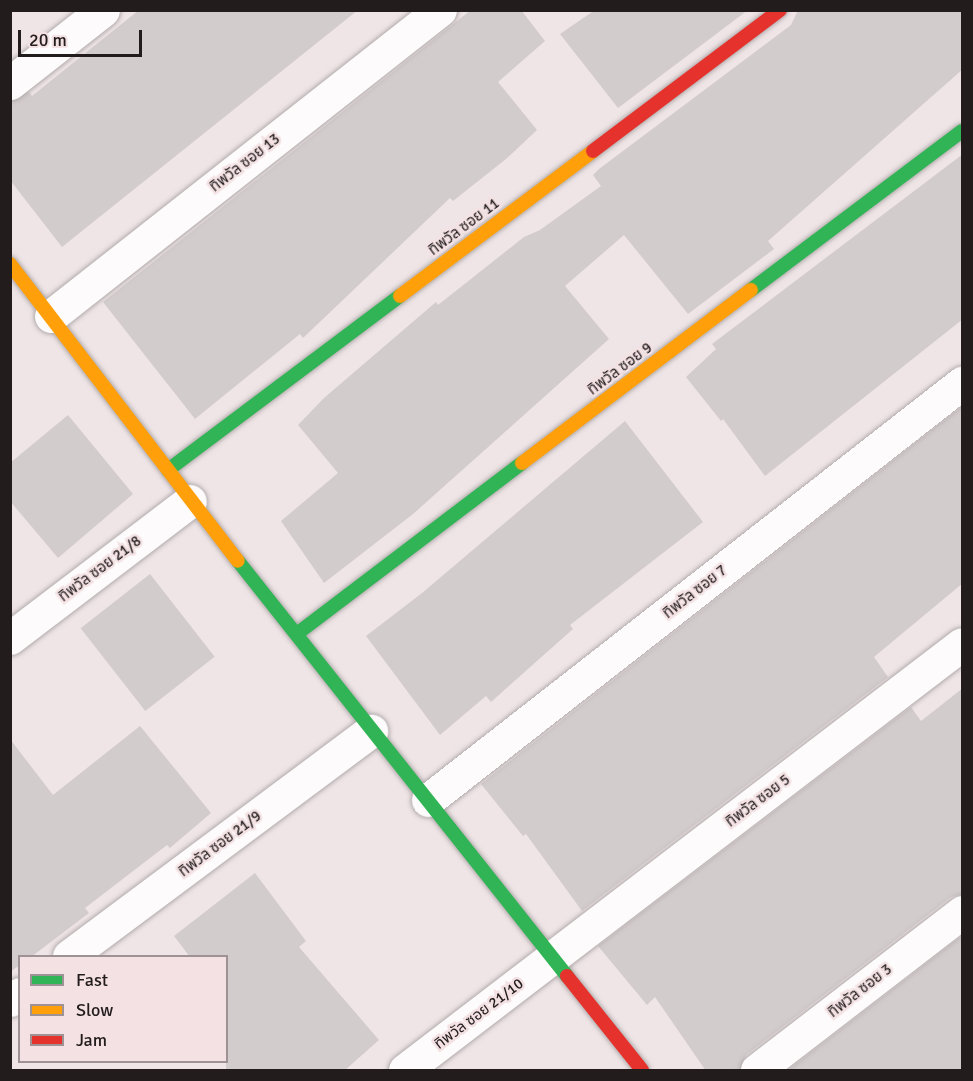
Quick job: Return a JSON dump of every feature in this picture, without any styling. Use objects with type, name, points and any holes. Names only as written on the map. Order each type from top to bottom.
[{"type":"street","points":[[10,83],[103,10]]},
{"type":"street","name":"ทิพวัล ซอย 13","points":[[51,316],[440,10]]},
{"type":"street","name":"ทิพวัล ซอย 11","points":[[168,470],[780,10]]},
{"type":"street","name":"ทิพวัล ซอย 9","points":[[298,633],[963,131]]},
{"type":"street","points":[[12,270],[51,316],[190,501],[298,633],[371,731],[642,1071]]},
{"type":"street","name":"ทิพวัล ซอย 7","points":[[428,800],[963,383]]},
{"type":"street","name":"ทิพวัล ซอย 21/8","points":[[10,638],[190,501]]},
{"type":"street","name":"ทิพวัล ซอย 5","points":[[553,958],[963,644]]},
{"type":"street","name":"ทิพวัล ซอย 21/9","points":[[72,955],[371,731]]},
{"type":"street","name":"ทิพวัล ซอย 3","points":[[757,1071],[963,912]]},
{"type":"street","name":"ทิพวัล ซอย 21/10","points":[[405,1071],[553,958]]},
{"type":"building","points":[[139,10],[358,10],[62,247],[10,180],[10,101],[29,92],[32,96]]},
{"type":"building","points":[[471,10],[521,10],[545,41],[498,82],[537,130],[506,159],[453,201],[450,198],[303,338],[300,334],[195,419],[103,302]]},
{"type":"building","points":[[595,10],[748,10],[618,108],[560,34]]},
{"type":"building","points":[[798,10],[963,10],[963,69],[768,241],[774,249],[688,314],[624,235],[565,286],[609,339],[413,514],[324,583],[281,521],[338,473],[298,425],[324,398],[436,302],[438,305],[524,237],[540,230],[601,186],[593,175],[599,169],[791,25]]},
{"type":"building","points":[[963,154],[963,319],[765,476],[723,419],[721,421],[686,377],[716,349],[712,344]]},
{"type":"building","points":[[963,406],[963,583],[874,657],[888,677],[582,911],[526,834],[523,836],[481,784]]},
{"type":"building","points":[[68,415],[133,494],[58,558],[10,501],[10,463]]},
{"type":"building","points":[[625,421],[703,522],[570,625],[573,629],[491,702],[486,696],[440,735],[366,636],[422,593]]},
{"type":"building","points":[[150,574],[215,657],[145,711],[81,628]]},
{"type":"building","points":[[963,688],[963,894],[951,897],[746,1055],[739,1071],[706,1071],[655,997],[647,1005],[598,946],[911,707],[921,721]]},
{"type":"building","points":[[140,726],[211,813],[170,848],[167,845],[85,908],[89,913],[34,955],[18,955],[18,966],[10,972],[10,739],[53,795]]},
{"type":"building","points":[[255,873],[306,941],[299,947],[379,1040],[344,1071],[226,1071],[226,1063],[228,1063],[228,955],[188,955],[174,936]]},
{"type":"building","points":[[963,935],[963,1071],[787,1071]]},
{"type":"traffic: fast","points":[[751,290],[962,131]]},
{"type":"traffic: fast","points":[[168,470],[400,296]]},
{"type":"traffic: fast","points":[[298,633],[522,463]]},
{"type":"traffic: fast","points":[[238,561],[567,976]]},
{"type":"traffic: slow","points":[[400,296],[593,151]]},
{"type":"traffic: slow","points":[[10,264],[238,561]]},
{"type":"traffic: slow","points":[[522,463],[751,290]]},
{"type":"traffic: jam","points":[[593,151],[780,10]]},
{"type":"traffic: jam","points":[[567,976],[642,1070]]}]
